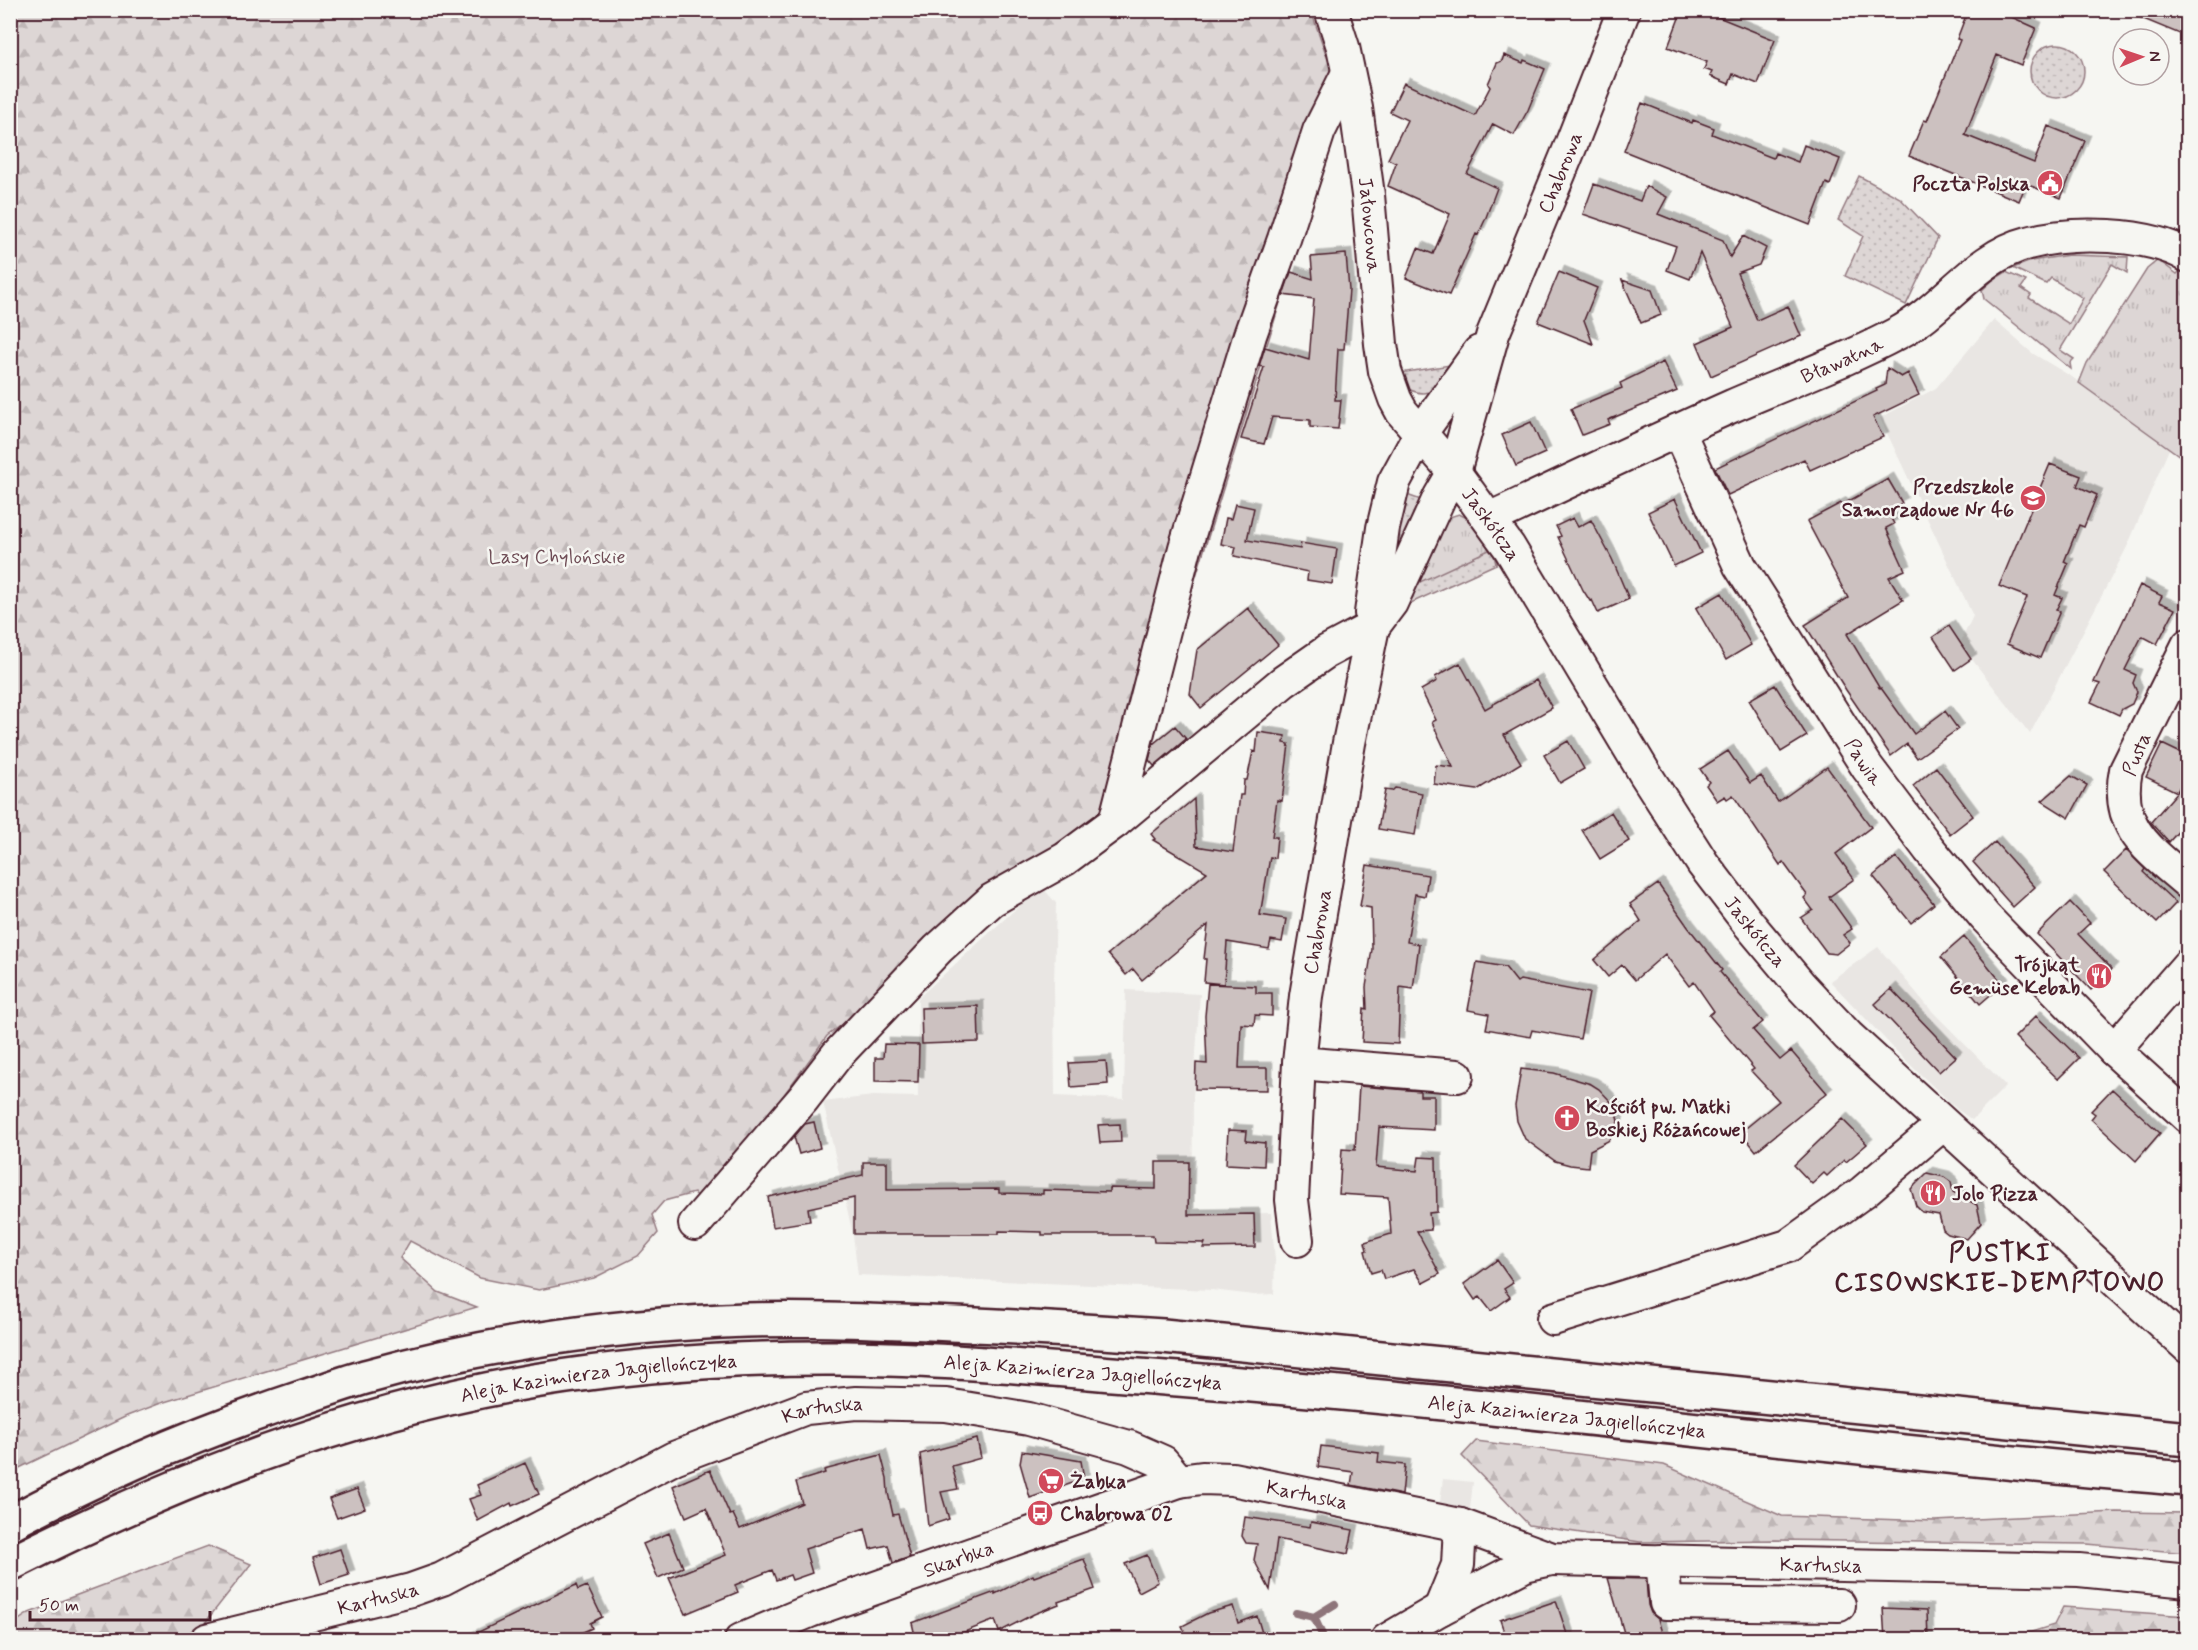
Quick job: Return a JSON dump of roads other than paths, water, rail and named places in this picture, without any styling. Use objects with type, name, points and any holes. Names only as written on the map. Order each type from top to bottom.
[{"type":"highway","name":"Aleja Kazimierza Jagiellończyka","points":[[10,1523],[189,1440],[268,1409],[368,1376],[460,1354],[550,1338],[722,1321],[781,1319],[869,1321],[1054,1328],[1163,1336],[2187,1439]]},
{"type":"highway","name":"Aleja Kazimierza Jagiellończyka","points":[[10,1564],[136,1503],[288,1444],[351,1424],[454,1397],[532,1382],[624,1368],[699,1361],[846,1358],[925,1360],[1260,1385],[2187,1479]]},
{"type":"street","name":"Jałowcowa","points":[[1331,10],[1348,73],[1364,157],[1385,371],[1402,412],[1420,434]]},
{"type":"street","name":"Chabrowa","points":[[1373,627],[1391,603],[1440,496],[1454,472],[1493,334],[1578,129],[1624,10]]},
{"type":"street","points":[[1115,822],[1185,548],[1250,335],[1319,131],[1348,73]]},
{"type":"street","name":"Bławatna","points":[[1490,519],[1678,430],[1900,332],[1938,306],[1991,259],[2026,243],[2060,237],[2100,236],[2152,243],[2187,256]]},
{"type":"street","name":"Chabrowa","points":[[1297,1240],[1292,1200],[1299,1063],[1306,996],[1349,743],[1373,627],[1371,613],[1383,528],[1394,482],[1420,434],[1493,334]]},
{"type":"street","name":"Pawia","points":[[1678,430],[1740,566],[1867,767],[1929,849],[1986,917],[2114,1050],[2187,1117]]},
{"type":"street","name":"Jaskółcza","points":[[1420,434],[1454,472],[1509,547],[1644,772],[1703,864],[1749,924],[1822,1009],[1943,1124],[2187,1347]]},
{"type":"street","points":[[695,1224],[803,1099],[837,1055],[938,949],[992,900],[1065,860],[1115,822],[1283,682],[1326,652],[1373,627]]},
{"type":"street","name":"Pusta","points":[[2187,645],[2126,770],[2124,789],[2132,828],[2140,841],[2187,883]]},
{"type":"street","points":[[2114,1050],[2187,965]]},
{"type":"street","points":[[1299,1063],[1457,1076]]},
{"type":"street","points":[[1553,1319],[1788,1246],[1863,1192],[1943,1124]]},
{"type":"street","name":"Kartuska","points":[[207,1640],[411,1590],[442,1579],[674,1458],[806,1408],[856,1403],[946,1405],[1029,1419],[1129,1447],[1163,1462],[1179,1481],[1202,1478],[1232,1479],[1460,1526],[1552,1559],[2079,1570],[2187,1581]]},
{"type":"street","name":"Skarbka","points":[[741,1640],[810,1611],[1179,1481]]},
{"type":"street","points":[[1440,1609],[1458,1565],[1460,1526]]},
{"type":"street","points":[[1387,1640],[1440,1609],[1525,1565],[1552,1559]]},
{"type":"street","points":[[1662,1561],[1666,1603],[1839,1605]]},
{"type":"waterway","points":[[1296,1613],[1314,1617],[1335,1604]]},
{"type":"waterway","points":[[1314,1617],[1324,1639]]},
{"type":"place","name":"Poczta Polska","points":[[2050,183]]},
{"type":"place","name":"Przedszkole Samorządowe Nr 46","points":[[2033,498]]},
{"type":"place","name":"Trójkąt Gemüse Kebab","points":[[2099,976]]},
{"type":"place","name":"Kościół pw. Matki Boskiej Różańcowej","points":[[1567,1118]]},
{"type":"place","name":"Jolo Pizza","points":[[1933,1193]]},
{"type":"place","name":"Żabka","points":[[1051,1481]]},
{"type":"place","name":"Chabrowa 02","points":[[1040,1513]]},
{"type":"district","name":"PUSTKI CISOWSKIE-DEMPTOWO","points":[[2000,1267]]},
{"type":"park label","name":"Lasy Chylońskie","points":[[557,556]]}]
